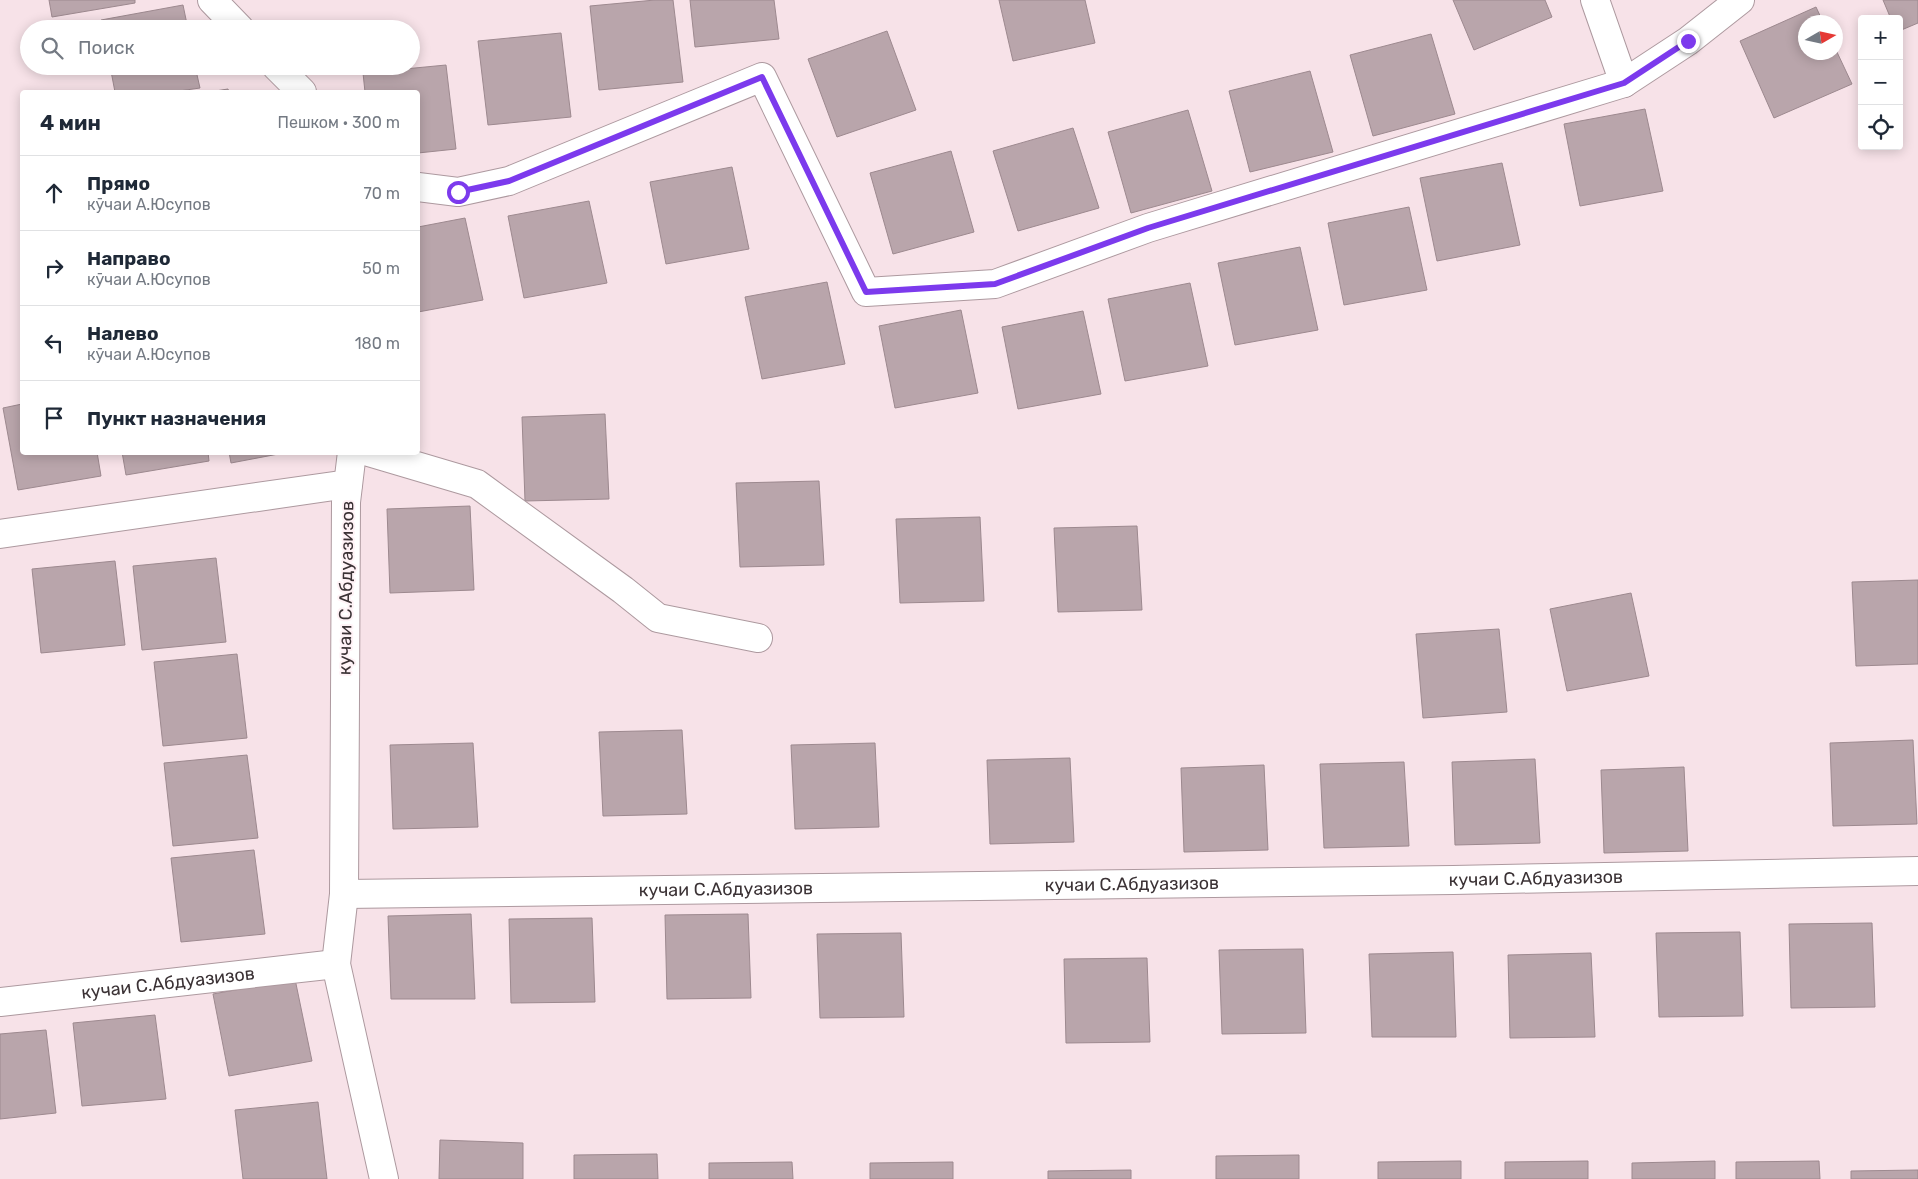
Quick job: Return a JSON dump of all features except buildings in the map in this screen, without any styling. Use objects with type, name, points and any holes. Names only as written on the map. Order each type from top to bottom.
[{"type":"street","points":[[212,0],[231,20]]},
{"type":"street","points":[[1595,0],[1624,83]]},
{"type":"street","points":[[420,187],[458,192],[509,181],[762,77],[866,292],[995,284],[1148,228],[1624,83],[1688,41],[1740,0]]},
{"type":"street","points":[[285,75],[300,90]]},
{"type":"street","points":[[348,484],[352,455]]},
{"type":"street","points":[[379,455],[477,484],[623,590],[658,618],[758,638]]},
{"type":"street","name":"кучаи С.Абдуазизов","points":[[0,534],[348,484],[346,502],[344,894],[336,964],[384,1179]]},
{"type":"street","name":"кучаи С.Абдуазизов","points":[[344,894],[1463,880],[1918,872]]},
{"type":"street","name":"кучаи С.Абдуазизов","points":[[0,1002],[336,964]]},
{"type":"route","points":[[458,192],[509,181],[762,77],[866,292],[995,284],[1148,228],[1624,83],[1688,41]]}]
